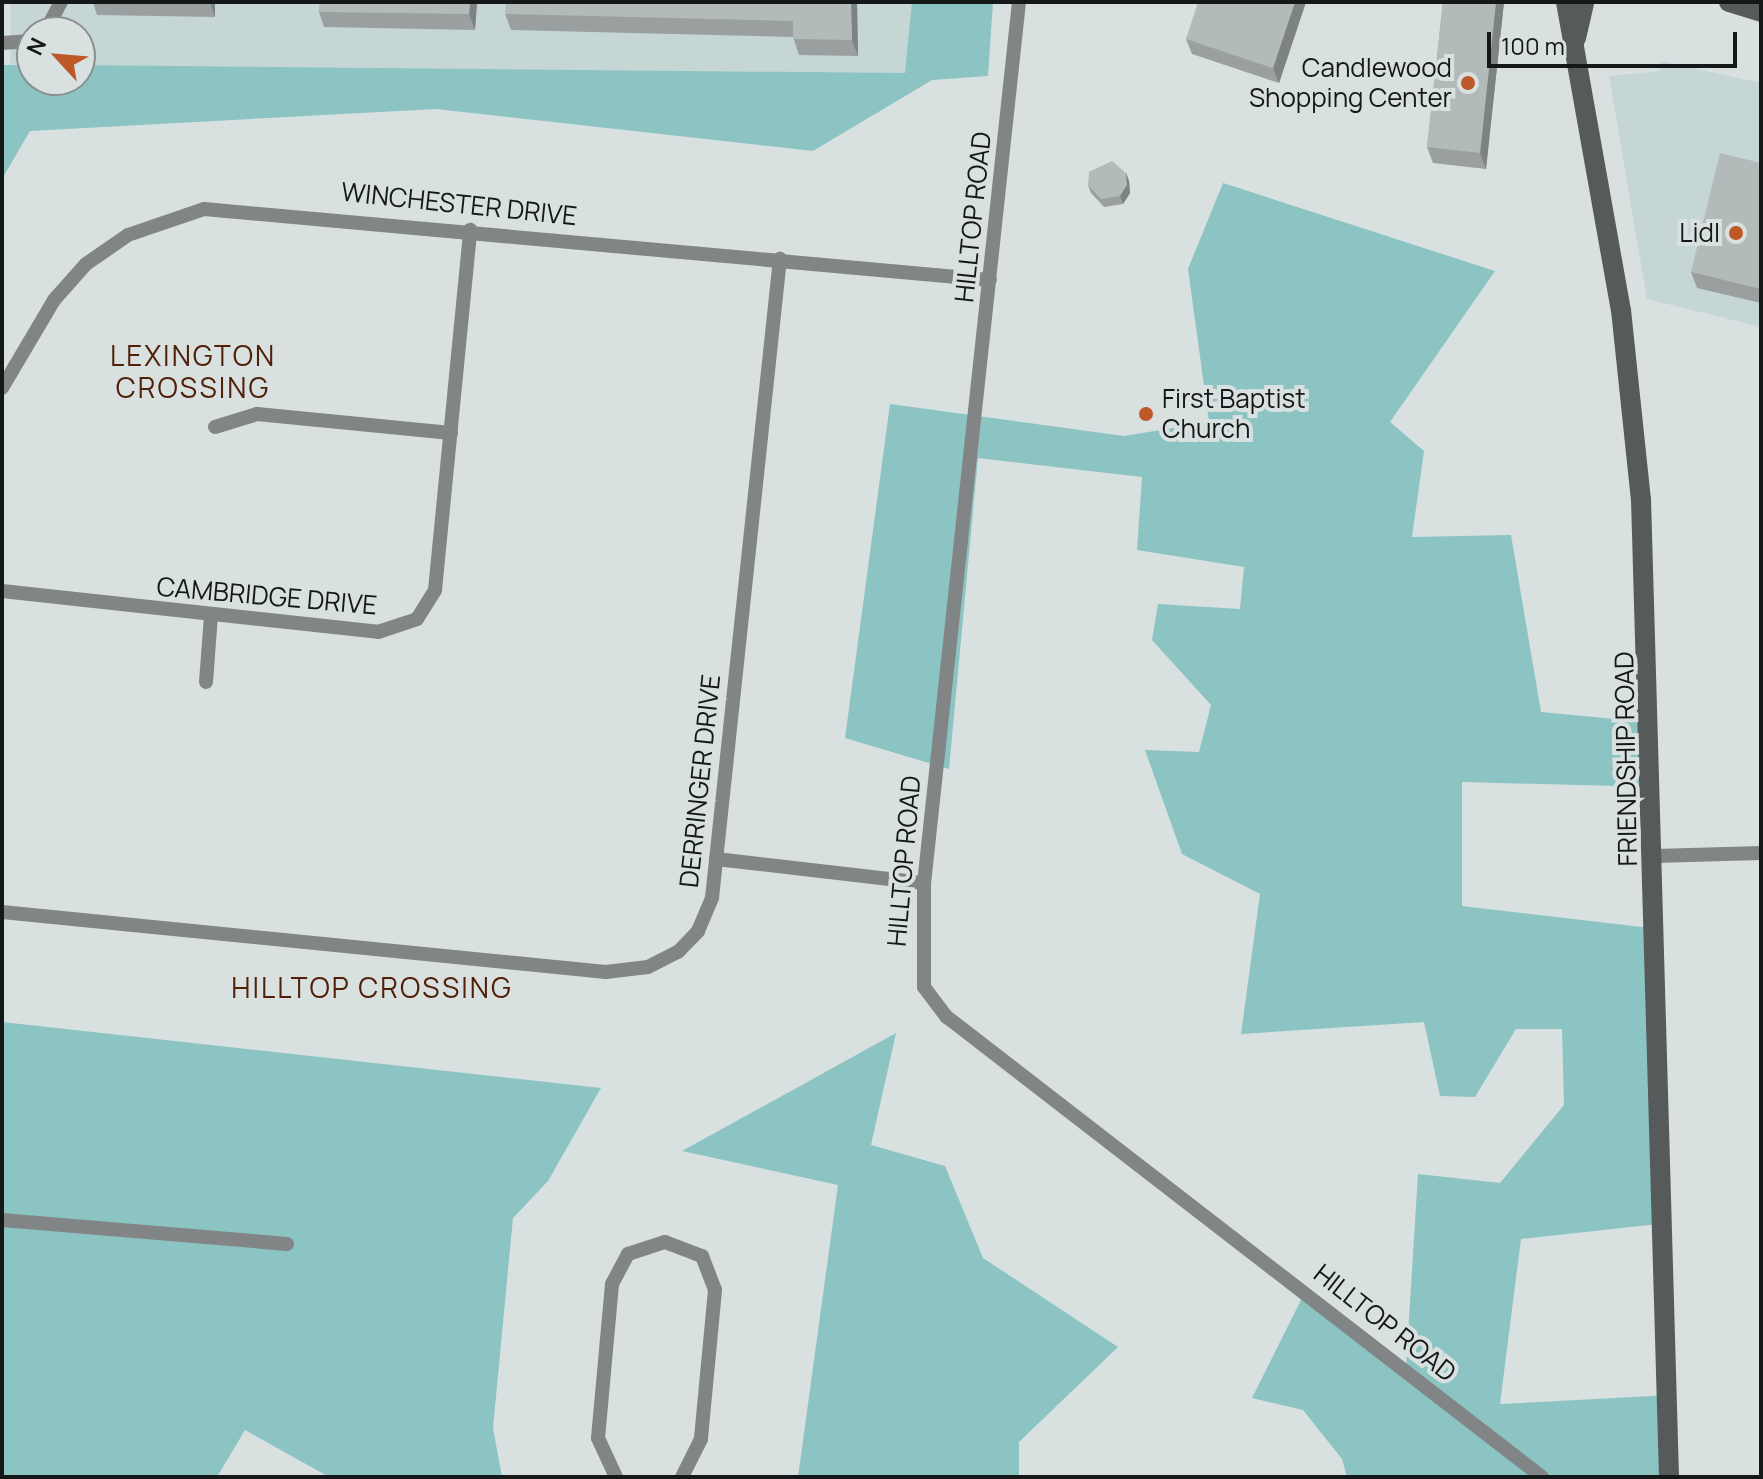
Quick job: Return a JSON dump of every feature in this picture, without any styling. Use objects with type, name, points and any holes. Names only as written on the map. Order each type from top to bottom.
[{"type":"street","name":"HILLTOP ROAD","points":[[1019,2],[924,883],[920,974],[947,1017],[1542,1477]]},
{"type":"street","name":"FRIENDSHIP ROAD","points":[[1566,2],[1621,310],[1641,499],[1654,856],[1669,1477]]},
{"type":"street","name":"FRIENDSHIP ROAD","points":[[1575,46],[1584,2]]},
{"type":"street","points":[[1729,2],[1761,12]]},
{"type":"street","name":"WINCHESTER DRIVE","points":[[2,388],[70,280],[106,248],[154,223],[230,208],[990,280]]},
{"type":"street","name":"CAMBRIDGE DRIVE","points":[[2,591],[378,632],[417,619],[435,590],[470,230]]},
{"type":"street","name":"DERRINGER DRIVE","points":[[2,912],[629,971],[669,958],[691,940],[712,898],[780,259]]},
{"type":"street","points":[[215,427],[257,414],[451,433]]},
{"type":"street","points":[[206,682],[211,616]]},
{"type":"street","points":[[1654,856],[1761,853]]},
{"type":"street","points":[[716,859],[924,883]]},
{"type":"street","points":[[2,1220],[287,1244]]},
{"type":"street","points":[[616,1477],[598,1438],[612,1284],[628,1254],[665,1242],[702,1256],[715,1290],[701,1439],[682,1477]]},
{"type":"shaded area","points":[[11,2],[916,2],[905,73],[96,65],[96,16],[16,16],[16,65],[10,65]]},
{"type":"shaded area","points":[[912,2],[993,2],[988,76],[932,80],[813,151],[436,109],[30,131],[2,179],[2,65],[16,65],[16,96],[96,96],[96,65],[905,73]]},
{"type":"shaded area","points":[[1661,61],[1761,83],[1761,327],[1647,299],[1609,76],[1659,71]]},
{"type":"shaded area","points":[[1223,183],[1495,271],[1390,422],[1424,451],[1412,537],[1511,535],[1541,712],[1657,723],[1654,787],[1462,782],[1462,906],[1659,929],[1667,1223],[1521,1239],[1500,1404],[1672,1395],[1675,1477],[1347,1477],[1342,1459],[1303,1410],[1252,1398],[1306,1290],[1406,1367],[1418,1174],[1500,1183],[1564,1105],[1562,1029],[1516,1029],[1475,1097],[1440,1096],[1424,1022],[1241,1034],[1260,894],[1182,854],[1145,750],[1199,752],[1211,705],[1152,640],[1158,604],[1240,609],[1244,567],[1137,550],[1142,477],[978,458],[949,769],[845,738],[890,404],[1124,436],[1209,422],[1188,269]]},
{"type":"shaded area","points":[[2,1022],[601,1088],[548,1181],[513,1218],[493,1428],[502,1477],[329,1477],[245,1430],[217,1477],[2,1477]]},
{"type":"shaded area","points":[[896,1033],[871,1145],[945,1166],[983,1258],[1118,1347],[1019,1442],[1019,1477],[798,1477],[838,1185],[682,1151]]},
{"type":"building","points":[[319,2],[470,2],[469,14],[319,12]]},
{"type":"building","points":[[506,2],[851,2],[852,40],[793,39],[793,21],[505,14]]},
{"type":"building","points":[[1198,2],[1295,2],[1273,68],[1186,39]]},
{"type":"building","name":"Candlewood Shopping Center","points":[[1443,2],[1496,2],[1480,153],[1427,147]]},
{"type":"building","name":"Lidl","points":[[1720,153],[1761,163],[1761,289],[1691,272]]},
{"type":"building","points":[[1112,161],[1126,173],[1127,185],[1120,196],[1101,199],[1088,185],[1089,172]]},
{"type":"place","name":"Candlewood Shopping Center","points":[[1468,83]]},
{"type":"place","name":"Lidl","points":[[1736,233]]},
{"type":"place","name":"First Baptist Church","points":[[1146,414]]},
{"type":"district","name":"LEXINGTON CROSSING","points":[[193,371]]},
{"type":"district","name":"HILLTOP CROSSING","points":[[372,987]]}]
